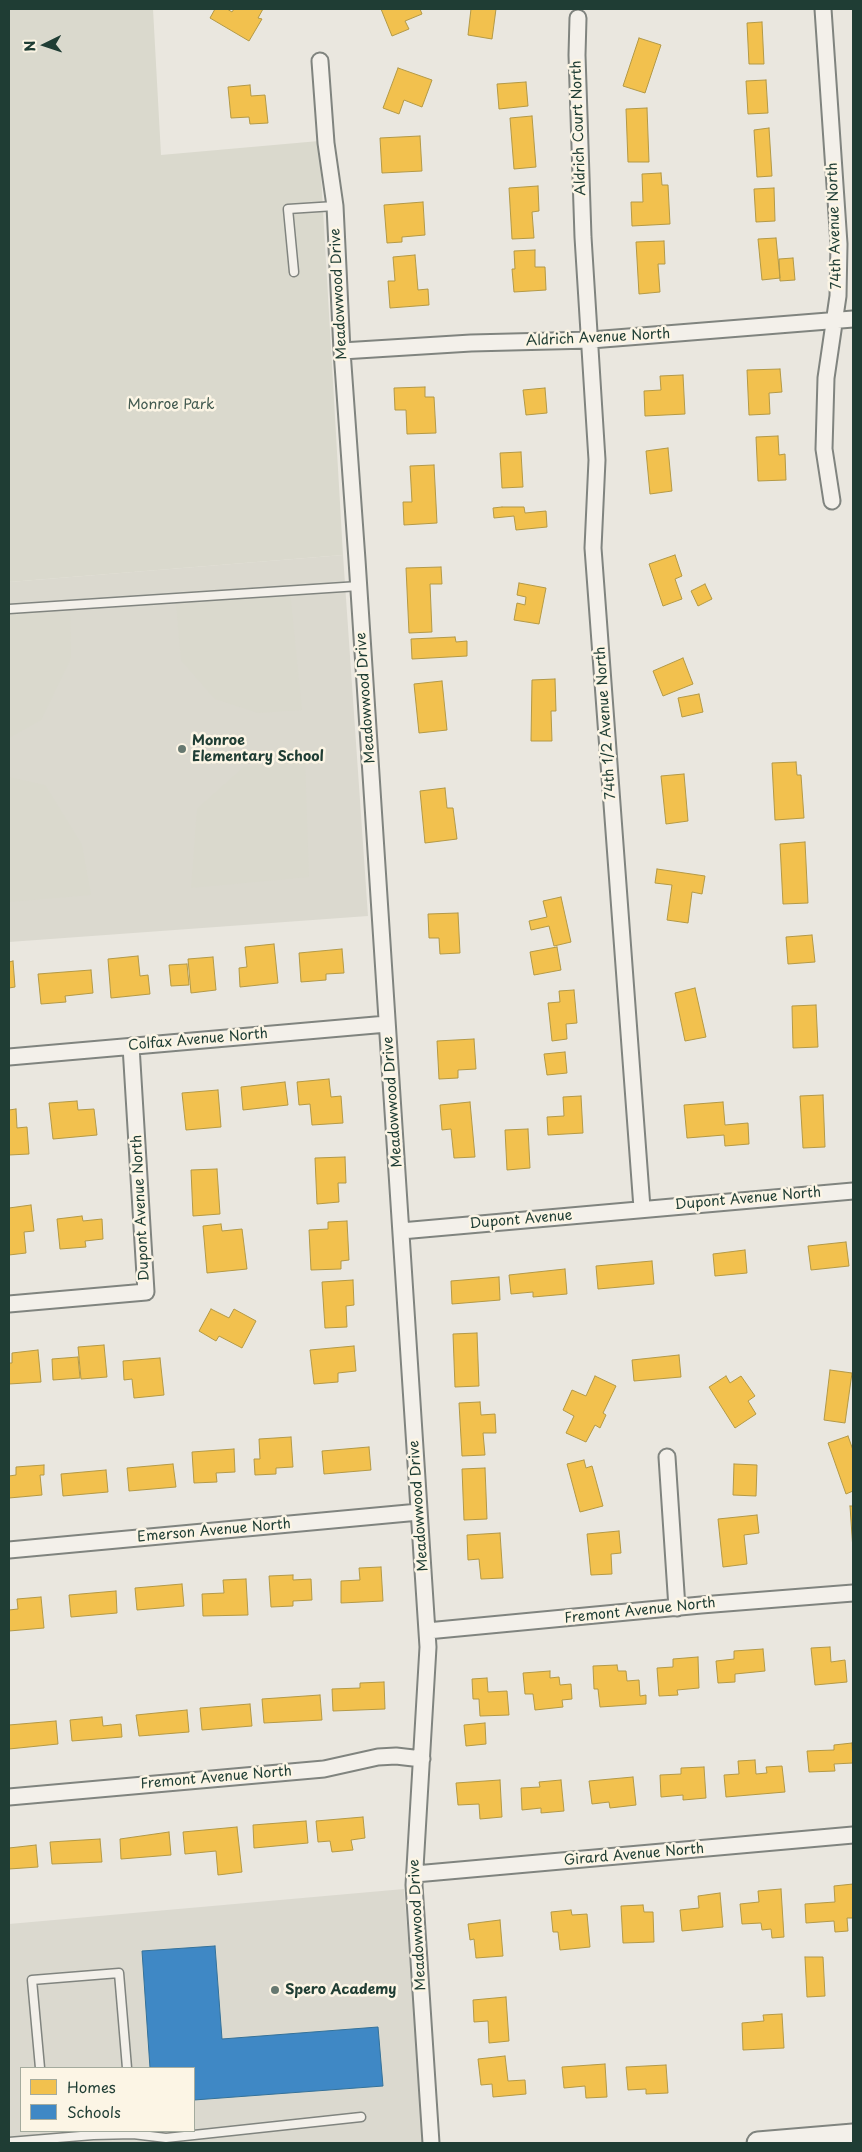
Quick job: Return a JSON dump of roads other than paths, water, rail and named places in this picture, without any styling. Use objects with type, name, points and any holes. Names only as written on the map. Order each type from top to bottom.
[{"type":"street","name":"74th Avenue North","points":[[823,9],[838,244],[835,320],[826,378],[824,449],[832,501]]},
{"type":"street","name":"Aldrich Court North","points":[[578,18],[576,55],[583,237]]},
{"type":"street","name":"Meadowwood Drive","points":[[320,61],[326,143],[335,206],[342,351],[427,1631],[422,1759],[414,1885],[431,2143]]},
{"type":"street","name":"74th 1/2 Avenue North","points":[[583,237],[591,340],[597,460],[593,548],[642,1208]]},
{"type":"street","name":"Aldrich Avenue North","points":[[342,351],[471,343],[591,340],[853,319]]},
{"type":"street","name":"Colfax Avenue North","points":[[9,1057],[388,1024]]},
{"type":"street","name":"Dupont Avenue North","points":[[9,1304],[146,1292],[132,1046]]},
{"type":"street","name":"Dupont Avenue North","points":[[642,1208],[853,1191]]},
{"type":"street","name":"Dupont Avenue","points":[[401,1231],[642,1208]]},
{"type":"street","points":[[667,1457],[677,1608]]},
{"type":"street","name":"Emerson Avenue North","points":[[9,1550],[419,1512]]},
{"type":"street","name":"Fremont Avenue North","points":[[427,1631],[853,1593]]},
{"type":"street","name":"Fremont Avenue North","points":[[9,1797],[324,1769],[378,1757],[396,1756],[422,1759]]},
{"type":"street","name":"Girard Avenue North","points":[[416,1874],[853,1835]]},
{"type":"street","points":[[758,2143],[853,2135]]},
{"type":"lane","points":[[294,272],[288,209],[335,206]]},
{"type":"lane","points":[[9,609],[359,586]]},
{"type":"lane","points":[[40,2067],[32,1980],[119,1973],[128,2067]]},
{"type":"lane","points":[[9,2142],[47,2135],[133,2132],[166,2138],[361,2117]]},
{"type":"lane","points":[[133,2132],[135,2143]]},
{"type":"place","name":"Monroe Elementary School","points":[[182,749]]},
{"type":"place","name":"Spero Academy","points":[[275,1990]]},
{"type":"park label","name":"Monroe Park","points":[[171,405]]}]
